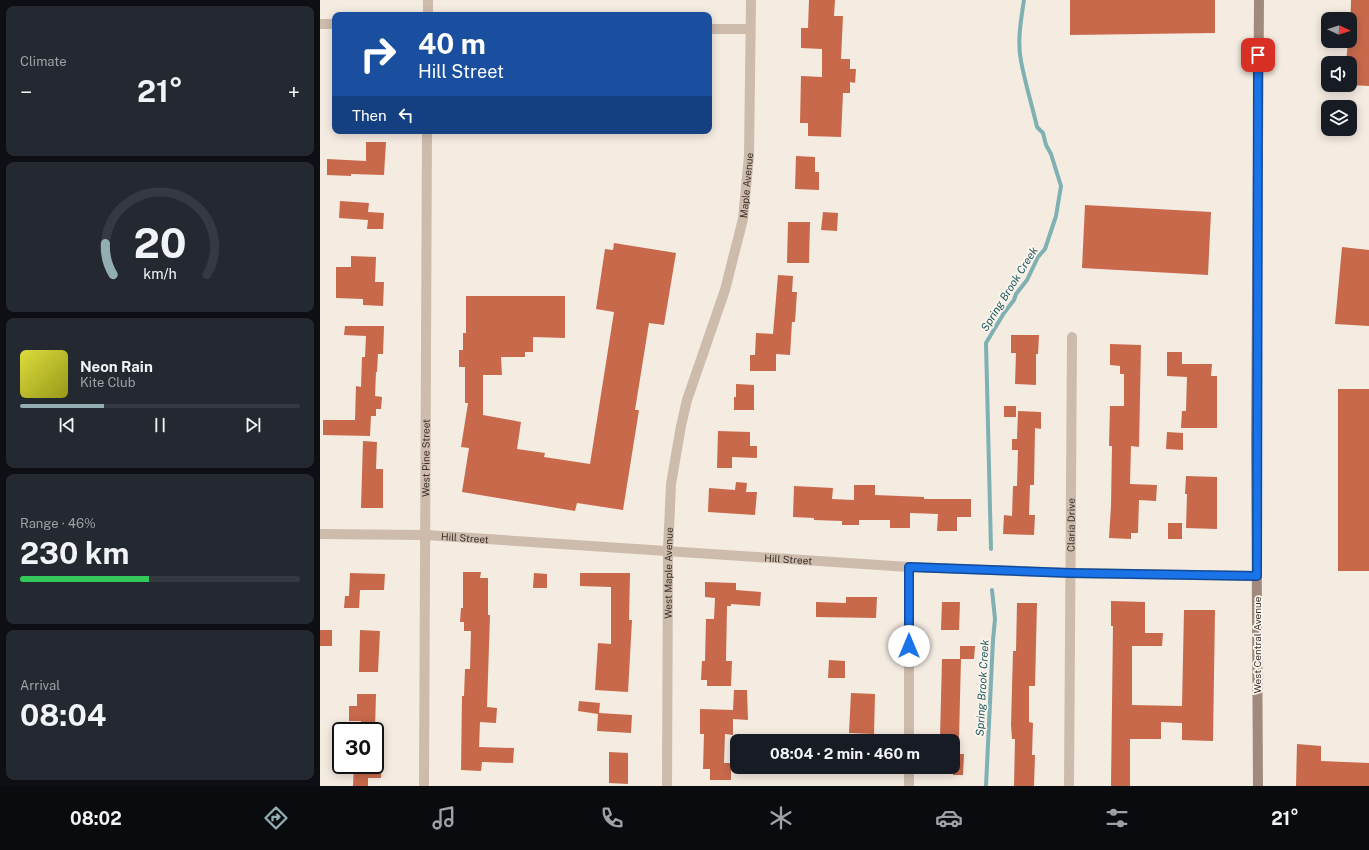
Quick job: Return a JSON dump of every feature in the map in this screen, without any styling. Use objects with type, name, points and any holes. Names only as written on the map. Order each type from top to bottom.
[{"type":"street","points":[[428,0],[428,12]]},
{"type":"street","name":"Maple Avenue","points":[[700,364],[725,290],[743,220],[749,156],[750,0]]},
{"type":"street","name":"West Central Avenue","points":[[1258,786],[1257,576],[1259,0]]},
{"type":"street","points":[[320,24],[332,24]]},
{"type":"street","points":[[712,29],[750,29]]},
{"type":"street","name":"West Pine Street","points":[[424,786],[427,134]]},
{"type":"street","name":"Claria Drive","points":[[1069,786],[1072,337]]},
{"type":"street","name":"West Maple Avenue","points":[[667,786],[668,550],[671,484],[687,400],[700,364]]},
{"type":"street","name":"Hill Street","points":[[320,534],[426,535],[909,567],[1070,573],[1257,576]]},
{"type":"street","points":[[909,567],[909,734]]},
{"type":"street","points":[[909,774],[909,786]]},
{"type":"building","points":[[809,0],[835,0],[834,16],[843,16],[841,59],[850,59],[850,69],[856,69],[855,83],[850,82],[850,93],[843,93],[841,137],[808,136],[808,123],[800,123],[801,76],[822,77],[822,49],[801,48],[801,28],[808,28]]},
{"type":"building","points":[[1070,0],[1215,0],[1215,33],[1070,35]]},
{"type":"building","points":[[1351,0],[1369,0],[1369,86],[1357,85],[1357,56],[1347,56],[1347,48],[1357,48],[1357,12],[1351,12]]},
{"type":"building","points":[[366,142],[386,142],[384,175],[327,175],[327,159],[366,161]]},
{"type":"building","points":[[796,156],[815,157],[815,172],[819,172],[819,190],[795,189]]},
{"type":"building","points":[[340,201],[369,203],[368,212],[384,213],[383,229],[367,229],[368,220],[339,218]]},
{"type":"building","points":[[1085,205],[1211,212],[1208,275],[1082,268]]},
{"type":"building","points":[[823,212],[838,213],[837,231],[821,230]]},
{"type":"building","points":[[788,222],[810,222],[809,263],[787,263]]},
{"type":"building","points":[[614,243],[676,253],[664,325],[649,323],[635,410],[639,410],[623,510],[577,503],[575,511],[462,492],[469,448],[461,447],[468,403],[465,403],[465,367],[459,367],[459,350],[463,350],[463,333],[466,333],[466,296],[565,296],[565,338],[533,337],[533,352],[525,352],[525,357],[501,357],[502,375],[483,375],[483,415],[521,422],[517,449],[545,453],[544,457],[590,464],[614,312],[596,309],[605,249],[613,250]]},
{"type":"building","points":[[1342,247],[1369,250],[1369,326],[1335,324]]},
{"type":"building","points":[[351,256],[376,257],[375,282],[384,282],[383,306],[363,305],[363,299],[336,298],[336,267],[351,267]]},
{"type":"building","points":[[778,275],[793,276],[792,292],[797,292],[795,322],[792,322],[790,355],[776,354],[776,371],[750,371],[750,355],[755,355],[756,333],[773,334]]},
{"type":"building","points":[[345,326],[384,326],[383,354],[378,354],[375,396],[382,397],[381,409],[376,409],[376,416],[371,416],[370,436],[323,435],[323,420],[355,420],[356,386],[361,387],[362,357],[365,357],[366,336],[344,335]]},
{"type":"building","points":[[1011,335],[1039,335],[1038,354],[1036,354],[1036,385],[1015,384],[1016,353],[1011,353]]},
{"type":"building","points":[[1110,344],[1141,345],[1139,447],[1131,446],[1130,484],[1157,485],[1156,501],[1139,500],[1138,533],[1131,533],[1131,539],[1109,538],[1112,446],[1109,446],[1110,406],[1124,406],[1124,374],[1120,374],[1120,366],[1110,365]]},
{"type":"building","points":[[1167,352],[1182,352],[1182,364],[1212,364],[1211,376],[1217,376],[1217,428],[1181,428],[1182,411],[1186,411],[1187,377],[1167,376]]},
{"type":"building","points":[[736,384],[754,385],[754,410],[734,410]]},
{"type":"building","points":[[1338,389],[1369,389],[1369,571],[1338,571]]},
{"type":"building","points":[[1004,406],[1016,406],[1016,417],[1004,417]]},
{"type":"building","points":[[1018,411],[1041,412],[1041,429],[1035,428],[1034,485],[1030,485],[1029,515],[1035,515],[1034,535],[1003,534],[1004,515],[1012,516],[1013,486],[1017,486],[1018,450],[1012,450],[1012,439],[1017,439]]},
{"type":"building","points":[[718,431],[750,432],[750,446],[757,446],[757,458],[732,457],[732,468],[717,468]]},
{"type":"building","points":[[1167,432],[1183,433],[1183,450],[1166,449]]},
{"type":"building","points":[[363,441],[377,442],[376,469],[383,469],[383,508],[361,508]]},
{"type":"building","points":[[1186,476],[1217,477],[1217,529],[1186,528]]},
{"type":"building","points":[[736,482],[747,483],[746,492],[757,492],[755,515],[708,512],[709,488],[735,490]]},
{"type":"building","points":[[854,485],[875,485],[875,495],[924,497],[924,499],[971,499],[971,517],[957,517],[957,531],[937,531],[938,514],[910,513],[910,528],[890,528],[890,520],[859,520],[859,525],[842,525],[842,521],[814,520],[814,518],[793,517],[794,486],[833,488],[832,499],[854,500]]},
{"type":"building","points":[[1168,523],[1182,523],[1182,539],[1168,539]]},
{"type":"building","points":[[463,572],[481,572],[480,578],[488,578],[488,615],[490,615],[487,707],[497,708],[496,723],[480,722],[479,747],[514,748],[513,763],[482,762],[481,771],[461,770],[462,696],[464,696],[465,669],[470,669],[471,631],[464,631],[464,622],[460,622],[461,608],[463,608]]},
{"type":"building","points":[[350,573],[385,574],[384,590],[360,590],[359,608],[344,608],[345,596],[349,596]]},
{"type":"building","points":[[534,573],[547,574],[547,588],[533,588]]},
{"type":"building","points":[[580,573],[630,573],[629,620],[632,620],[628,692],[595,690],[598,643],[611,644],[611,587],[580,586]]},
{"type":"building","points":[[705,582],[736,583],[736,590],[761,592],[760,606],[731,604],[731,606],[727,606],[726,661],[732,661],[731,686],[707,686],[707,680],[701,680],[702,661],[705,661],[706,619],[714,619],[715,598],[705,597]]},
{"type":"building","points":[[846,597],[877,597],[876,618],[816,617],[816,602],[846,603]]},
{"type":"building","points":[[1111,601],[1145,602],[1145,633],[1163,633],[1162,646],[1132,646],[1132,705],[1182,706],[1184,610],[1215,610],[1213,741],[1182,740],[1182,723],[1161,722],[1161,739],[1130,739],[1130,786],[1111,786],[1113,626],[1111,626]]},
{"type":"building","points":[[942,602],[960,602],[959,630],[941,630]]},
{"type":"building","points":[[1017,603],[1037,603],[1035,686],[1029,686],[1029,722],[1033,723],[1032,755],[1035,755],[1034,786],[1014,786],[1015,739],[1012,739],[1011,725],[1013,651],[1016,651]]},
{"type":"building","points":[[320,630],[332,630],[332,646],[320,646]]},
{"type":"building","points":[[360,630],[380,631],[378,672],[359,672]]},
{"type":"building","points":[[960,646],[975,646],[974,659],[960,659]]},
{"type":"building","points":[[942,659],[961,659],[959,734],[940,734]]},
{"type":"building","points":[[829,660],[845,661],[845,678],[828,678]]},
{"type":"building","points":[[734,690],[747,690],[748,720],[733,719],[733,734],[725,734],[724,763],[730,763],[731,780],[710,780],[710,769],[703,769],[704,734],[700,734],[700,709],[733,710]]},
{"type":"building","points":[[851,693],[875,694],[874,734],[849,733]]},
{"type":"building","points":[[357,694],[376,694],[375,722],[349,721],[349,706],[357,706]]},
{"type":"building","points":[[579,701],[600,703],[599,713],[632,715],[631,733],[597,731],[598,714],[578,711]]},
{"type":"building","points":[[1297,744],[1321,746],[1321,761],[1369,763],[1369,786],[1296,786]]},
{"type":"building","points":[[609,752],[628,753],[628,784],[609,783]]},
{"type":"building","points":[[960,754],[964,754],[963,775],[953,775],[960,774]]},
{"type":"building","points":[[354,774],[381,774],[381,778],[368,778],[368,786],[353,786]]},
{"type":"waterway","name":"Spring Brook Creek","points":[[991,549],[986,343],[1004,313],[1014,300],[1016,294],[1027,280],[1038,257],[1045,249],[1056,216],[1061,186],[1043,133],[1037,127],[1023,69],[1019,38],[1024,0]]},
{"type":"waterway","name":"Spring Brook Creek","points":[[986,786],[995,619],[992,590]]},
{"type":"route","points":[[909,646],[909,567],[1070,573],[1257,576],[1256,443],[1258,55]]}]
